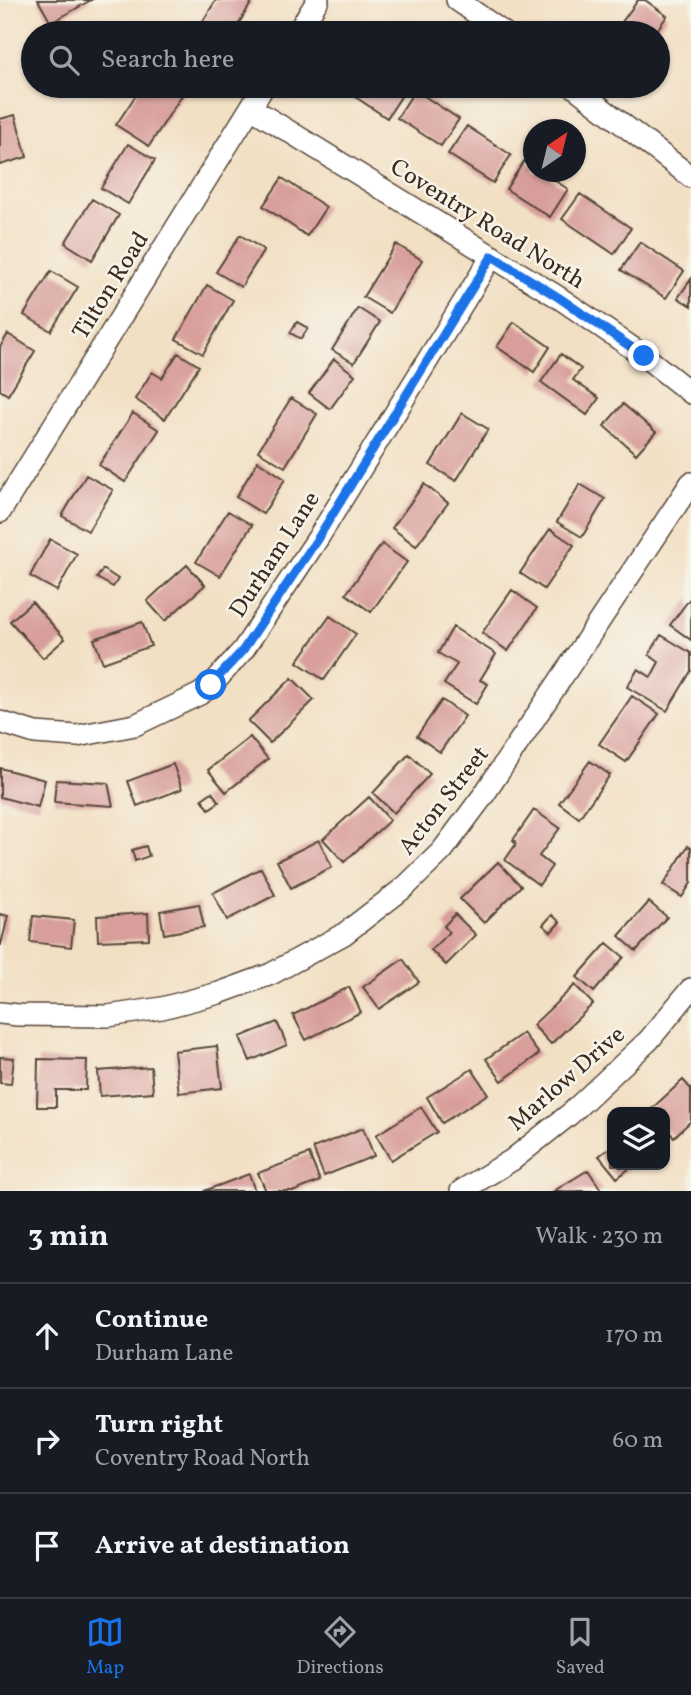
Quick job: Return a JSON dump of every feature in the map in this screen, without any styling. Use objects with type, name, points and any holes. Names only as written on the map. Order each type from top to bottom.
[{"type":"street","points":[[305,21],[318,0]]},
{"type":"street","points":[[457,0],[487,21]]},
{"type":"street","name":"Tilton Road","points":[[0,512],[256,98]]},
{"type":"street","points":[[589,98],[691,177]]},
{"type":"street","name":"Coventry Road North","points":[[250,108],[558,297],[644,356],[691,393]]},
{"type":"street","name":"Durham Lane","points":[[0,722],[35,733],[77,736],[135,725],[200,694],[211,685],[243,650],[318,538],[492,256]]},
{"type":"street","name":"Acton Street","points":[[0,1013],[108,1016],[162,1008],[219,993],[271,974],[344,934],[405,887],[442,851],[483,796],[691,484]]},
{"type":"street","name":"Marlow Drive","points":[[461,1191],[512,1160],[570,1114],[649,1040],[691,989]]},
{"type":"building","points":[[38,0],[91,0],[54,21],[50,21]]},
{"type":"building","points":[[216,0],[253,0],[240,21],[203,21]]},
{"type":"building","points":[[638,0],[645,0],[667,16],[663,21],[623,21]]},
{"type":"building","points":[[134,98],[180,98],[149,146],[116,125]]},
{"type":"building","points":[[357,98],[400,98],[387,118]]},
{"type":"building","points":[[410,98],[427,98],[459,119],[441,146],[397,118]]},
{"type":"building","points":[[15,115],[27,157],[0,165],[0,119]]},
{"type":"building","points":[[467,126],[511,155],[493,183],[448,154]]},
{"type":"building","points":[[128,144],[155,160],[128,204],[101,188]]},
{"type":"building","points":[[523,163],[523,182],[557,182],[568,189],[550,217],[506,189]]},
{"type":"building","points":[[282,178],[326,207],[307,236],[263,206]]},
{"type":"building","points":[[580,194],[631,228],[614,254],[562,219]]},
{"type":"building","points":[[92,199],[119,215],[92,260],[65,243]]},
{"type":"building","points":[[240,235],[264,250],[241,287],[216,272]]},
{"type":"building","points":[[640,242],[684,271],[666,298],[621,270]]},
{"type":"building","points":[[396,244],[422,260],[390,313],[363,297]]},
{"type":"building","points":[[51,271],[78,287],[51,331],[24,315]]},
{"type":"building","points":[[691,279],[691,306],[678,298]]},
{"type":"building","points":[[207,285],[233,300],[203,354],[176,339]]},
{"type":"building","points":[[358,308],[380,322],[354,363],[332,350]]},
{"type":"building","points":[[297,322],[308,328],[301,339],[290,333]]},
{"type":"building","points":[[514,322],[550,347],[534,372],[497,347]]},
{"type":"building","points":[[8,334],[35,351],[8,395],[0,390],[0,347]]},
{"type":"building","points":[[178,353],[199,366],[165,419],[135,399],[152,372],[162,378]]},
{"type":"building","points":[[561,354],[581,369],[573,380],[599,398],[587,415],[541,382]]},
{"type":"building","points":[[334,359],[355,375],[330,409],[309,393]]},
{"type":"building","points":[[291,398],[317,414],[285,467],[258,451]]},
{"type":"building","points":[[623,404],[656,432],[636,454],[604,426]]},
{"type":"building","points":[[133,413],[159,430],[125,482],[99,465]]},
{"type":"building","points":[[462,413],[488,429],[456,481],[430,465]]},
{"type":"building","points":[[258,461],[285,479],[263,514],[236,497]]},
{"type":"building","points":[[86,475],[113,490],[88,531],[62,516]]},
{"type":"building","points":[[424,484],[448,503],[416,546],[392,528]]},
{"type":"building","points":[[580,484],[605,499],[582,537],[557,522]]},
{"type":"building","points":[[228,511],[252,525],[220,576],[196,562]]},
{"type":"building","points":[[550,529],[574,545],[544,589],[520,573]]},
{"type":"building","points":[[50,539],[77,554],[57,591],[30,576]]},
{"type":"building","points":[[382,544],[407,562],[371,612],[346,594]]},
{"type":"building","points":[[187,565],[205,585],[165,621],[147,601]]},
{"type":"building","points":[[103,569],[118,579],[113,587],[97,578]]},
{"type":"building","points":[[512,590],[537,608],[508,651],[482,633]]},
{"type":"building","points":[[691,597],[691,640],[670,625]]},
{"type":"building","points":[[32,602],[65,639],[43,658],[10,621]]},
{"type":"building","points":[[330,616],[356,634],[324,680],[297,662]]},
{"type":"building","points":[[142,622],[151,646],[103,663],[94,639]]},
{"type":"building","points":[[453,627],[496,654],[480,680],[488,684],[476,704],[444,684],[457,664],[438,653]]},
{"type":"building","points":[[661,635],[691,653],[691,671],[667,711],[627,687],[638,669],[651,677],[659,662],[649,655]]},
{"type":"building","points":[[292,678],[314,700],[270,743],[248,721]]},
{"type":"building","points":[[632,696],[659,714],[626,762],[599,744]]},
{"type":"building","points":[[442,700],[465,716],[440,752],[417,736]]},
{"type":"building","points":[[250,737],[268,759],[226,792],[208,770]]},
{"type":"building","points":[[409,754],[430,774],[394,813],[373,793]]},
{"type":"building","points":[[590,761],[610,775],[579,818],[559,803]]},
{"type":"building","points":[[173,764],[182,789],[137,806],[128,781]]},
{"type":"building","points":[[0,768],[45,780],[38,807],[0,797]]},
{"type":"building","points":[[56,780],[108,783],[113,806],[54,802]]},
{"type":"building","points":[[212,792],[219,802],[209,809],[202,799]]},
{"type":"building","points":[[369,797],[390,820],[344,862],[323,839]]},
{"type":"building","points":[[534,810],[560,828],[539,856],[552,866],[539,885],[505,860],[516,844],[513,840]]},
{"type":"building","points":[[319,840],[332,867],[291,888],[277,861]]},
{"type":"building","points":[[146,846],[149,856],[135,861],[132,850]]},
{"type":"building","points":[[688,846],[691,848],[691,883],[682,897],[663,885]]},
{"type":"building","points":[[498,862],[521,886],[484,923],[460,899]]},
{"type":"building","points":[[261,868],[275,895],[227,920],[213,893]]},
{"type":"building","points":[[649,902],[667,917],[636,951],[619,936]]},
{"type":"building","points":[[199,904],[204,927],[164,934],[160,911]]},
{"type":"building","points":[[148,913],[149,939],[98,941],[97,916]]},
{"type":"building","points":[[0,914],[8,916],[1,945],[0,945]]},
{"type":"building","points":[[455,914],[476,935],[446,965],[431,950],[449,932],[444,926]]},
{"type":"building","points":[[552,915],[560,922],[551,932],[543,925]]},
{"type":"building","points":[[33,916],[74,920],[71,947],[30,942]]},
{"type":"building","points":[[607,943],[624,957],[594,992],[577,977]]},
{"type":"building","points":[[403,959],[419,982],[379,1009],[363,987]]},
{"type":"building","points":[[575,985],[593,1004],[551,1044],[533,1025]]},
{"type":"building","points":[[349,987],[361,1012],[306,1040],[293,1015]]},
{"type":"building","points":[[277,1022],[287,1045],[250,1061],[240,1037]]},
{"type":"building","points":[[523,1033],[539,1054],[502,1081],[486,1059]]},
{"type":"building","points":[[217,1046],[222,1088],[179,1093],[174,1051]]},
{"type":"building","points":[[0,1057],[14,1058],[11,1084],[0,1083]]},
{"type":"building","points":[[38,1059],[87,1060],[86,1090],[56,1090],[56,1107],[37,1107]]},
{"type":"building","points":[[151,1067],[153,1092],[100,1096],[98,1071]]},
{"type":"building","points":[[472,1069],[488,1094],[442,1123],[427,1097]]},
{"type":"building","points":[[683,1080],[691,1089],[691,1121],[674,1137],[670,1133],[670,1107],[653,1107]]},
{"type":"building","points":[[421,1107],[437,1132],[391,1160],[376,1135]]},
{"type":"building","points":[[363,1128],[374,1156],[324,1176],[313,1148]]},
{"type":"building","points":[[607,1150],[607,1166],[599,1156]]},
{"type":"building","points":[[309,1154],[320,1181],[295,1191],[266,1191],[258,1173]]},
{"type":"building","points":[[588,1170],[602,1191],[554,1191]]},
{"type":"building","points":[[610,1170],[627,1170],[617,1178]]},
{"type":"building","points":[[249,1174],[255,1191],[204,1191]]},
{"type":"route","points":[[211,685],[243,650],[318,538],[492,256],[644,356]]}]
